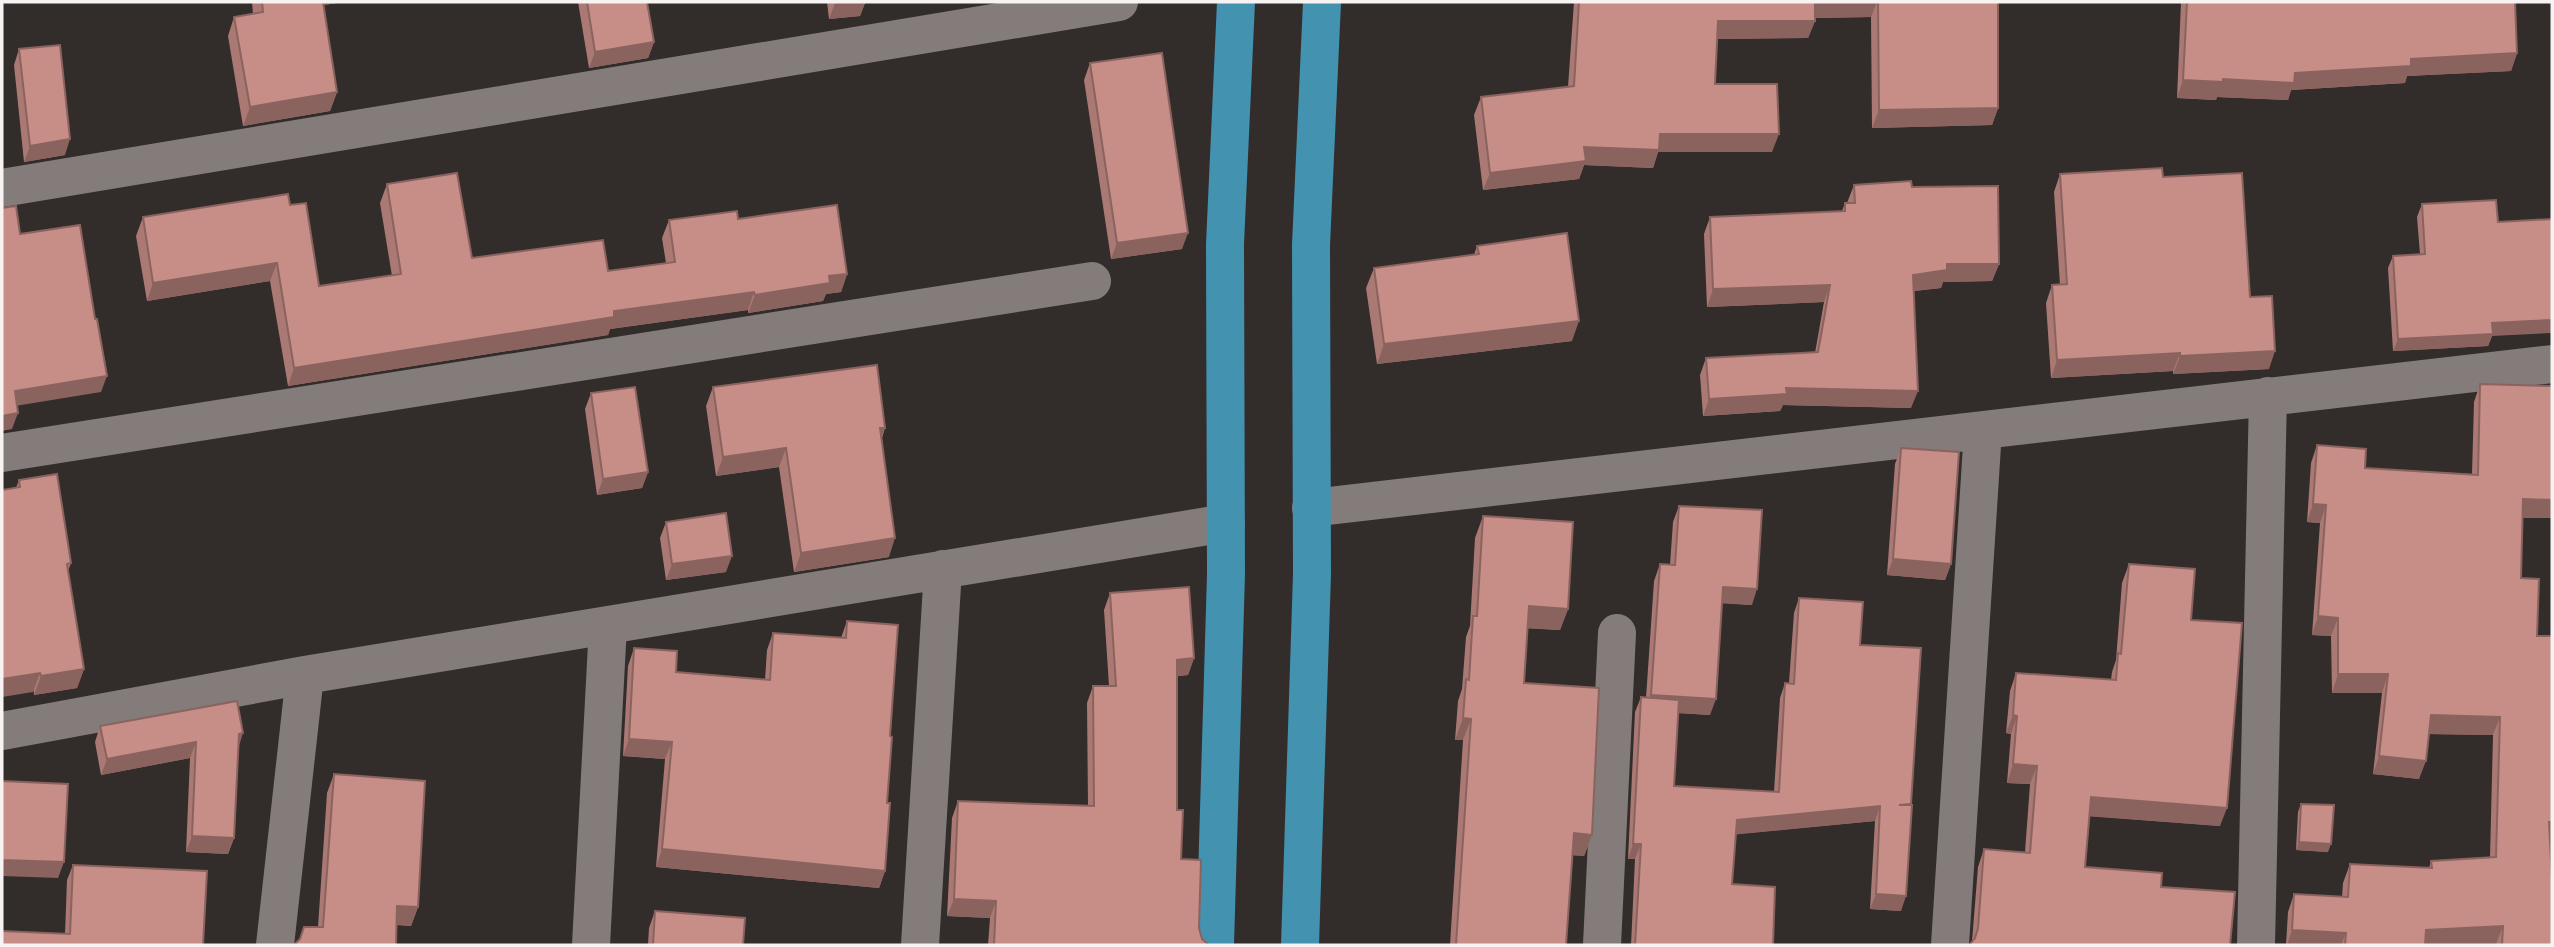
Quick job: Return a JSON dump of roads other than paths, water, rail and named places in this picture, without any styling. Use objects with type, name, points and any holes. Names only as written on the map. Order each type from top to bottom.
[{"type":"main road","points":[[1214,945],[1226,523],[1225,244],[1236,2]]},
{"type":"main road","points":[[1300,945],[1311,575],[1311,245],[1322,2]]},
{"type":"street","points":[[2,188],[1119,2]]},
{"type":"street","points":[[2,453],[1092,281]]},
{"type":"street","points":[[1311,508],[2552,364]]},
{"type":"street","points":[[2256,945],[2268,396]]},
{"type":"street","points":[[1950,945],[1983,430]]},
{"type":"street","points":[[2,731],[305,675],[1226,523]]},
{"type":"street","points":[[920,945],[943,569]]},
{"type":"street","points":[[591,945],[608,625]]},
{"type":"street","points":[[1602,945],[1617,633]]},
{"type":"street","points":[[275,945],[305,675]]}]
